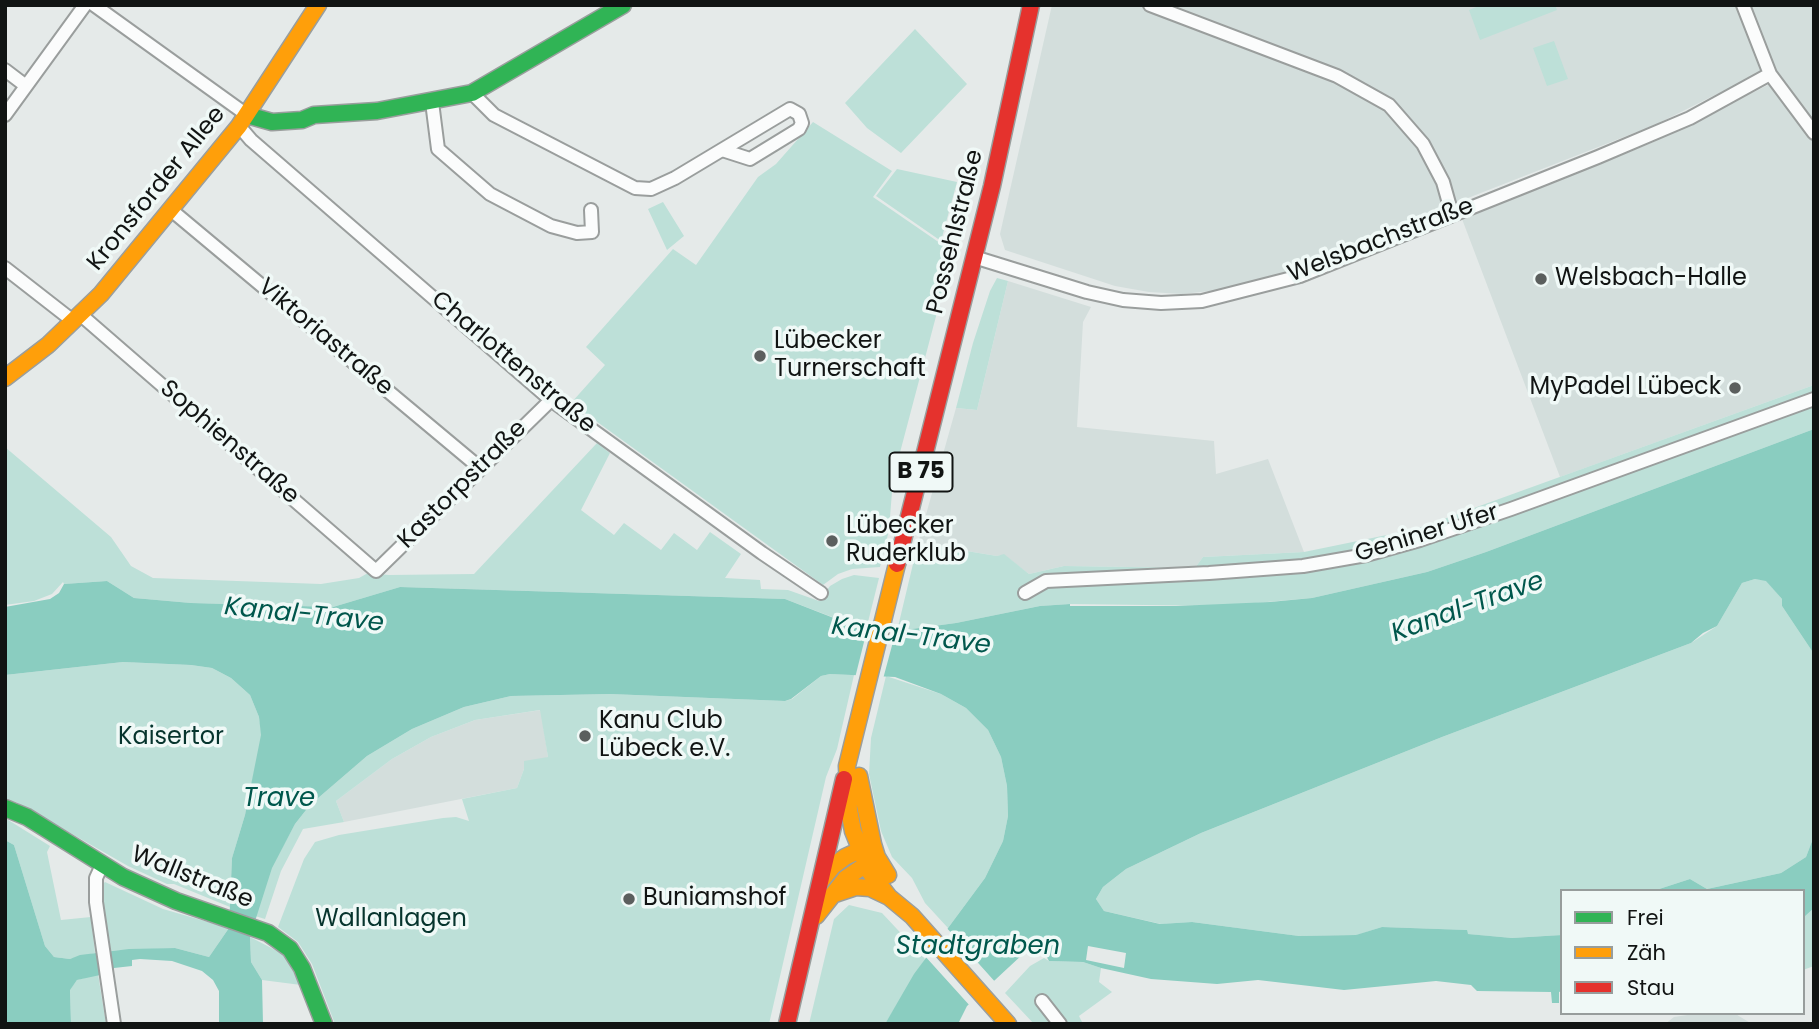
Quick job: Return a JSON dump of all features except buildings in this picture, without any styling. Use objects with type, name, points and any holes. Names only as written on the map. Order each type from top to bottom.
[{"type":"main road","name":"Kronsforder Allee","points":[[5,378],[48,345],[101,294],[243,121],[318,5]]},
{"type":"main road","points":[[243,121],[302,120],[314,115],[377,111],[472,93],[623,5]]},
{"type":"main road","name":"Possehlstraße","points":[[788,1024],[847,766],[974,257],[1031,5]]},
{"type":"main road","name":"Possehlstraße","points":[[1015,83],[1040,5]]},
{"type":"main road","name":"B 75","points":[[856,732],[868,854],[912,916],[1008,1024]]},
{"type":"main road","name":"B 75","points":[[847,766],[849,810],[868,854],[889,897],[912,916]]},
{"type":"main road","name":"Wallstraße","points":[[5,808],[27,817],[102,865],[176,901],[268,933],[290,949],[302,968],[324,1024]]},
{"type":"main road","points":[[820,881],[845,857],[868,854]]},
{"type":"main road","points":[[813,920],[868,854]]},
{"type":"main road","points":[[831,896],[856,887],[870,888],[889,897]]},
{"type":"street","points":[[5,115],[85,5]]},
{"type":"street","name":"Charlottenstraße","points":[[94,5],[243,121],[251,140],[551,400],[802,582],[821,593]]},
{"type":"street","points":[[1150,5],[1337,76],[1389,105],[1423,144],[1443,182],[1452,214]]},
{"type":"street","points":[[1743,5],[1770,74],[1814,132]]},
{"type":"street","points":[[5,70],[26,86]]},
{"type":"street","name":"Welsbachstraße","points":[[974,257],[1087,292],[1124,300],[1161,303],[1202,301],[1300,276],[1598,157],[1690,118],[1770,74]]},
{"type":"street","points":[[472,93],[494,114],[635,188],[651,188],[663,183],[790,109],[799,114],[802,123],[799,129],[750,159],[722,150]]},
{"type":"street","points":[[432,102],[439,149],[490,194],[551,226],[577,233],[592,232],[591,210]]},
{"type":"street","name":"Viktoriastraße","points":[[170,209],[480,468]]},
{"type":"street","name":"Sophienstraße","points":[[5,268],[77,318],[376,571]]},
{"type":"street","name":"Geniner Ufer","points":[[1025,593],[1046,581],[1303,566],[1366,555],[1511,509],[1814,398]]},
{"type":"street","name":"Kastorpstraße","points":[[376,571],[551,400]]},
{"type":"street","points":[[102,865],[95,884],[114,1024]]},
{"type":"street","points":[[1042,1002],[1060,1024]]},
{"type":"shaded area","points":[[1052,5],[1814,5],[1814,385],[1560,477],[1462,219],[1649,144],[1780,79],[1773,66],[1657,124],[1427,214],[1290,272],[1229,289],[1182,294],[1149,292],[1115,286],[1005,250],[1000,234]]},
{"type":"shaded area","points":[[1008,281],[1091,307],[1083,322],[1077,427],[1214,441],[1216,474],[1268,459],[1304,552],[1203,557],[1195,568],[1064,566],[1029,574],[1004,555],[918,543],[956,408],[977,410]]},
{"type":"shaded area","points":[[541,710],[548,757],[524,769],[517,788],[344,822],[336,801],[392,759],[431,737],[475,720]]},
{"type":"shaded area","points":[[1737,1015],[1752,1024],[1665,1024],[1674,1017]]},
{"type":"green space","points":[[1481,5],[1555,5],[1557,10],[1480,40],[1469,10]]},
{"type":"green space","points":[[915,29],[967,84],[901,153],[867,128],[845,103]]},
{"type":"green space","points":[[1554,41],[1568,79],[1547,86],[1533,48]]},
{"type":"green space","name":"Lübecker Turnerschaft","points":[[813,122],[892,171],[873,197],[953,252],[893,479],[889,530],[880,567],[852,569],[838,574],[823,585],[571,403],[605,365],[586,347],[673,249],[696,265],[758,177],[776,164]]},
{"type":"green space","points":[[897,169],[957,182],[941,241],[876,196]]},
{"type":"green space","points":[[663,202],[684,236],[667,250],[648,209]]},
{"type":"green space","points":[[997,278],[1008,281],[977,410],[956,408],[973,343]]},
{"type":"green space","points":[[1814,385],[1814,429],[1427,572],[1312,598],[1222,606],[1040,606],[956,623],[897,631],[918,543],[997,556],[1004,554],[1029,574],[1064,566],[1195,568],[1203,557],[1304,552],[1416,529]]},
{"type":"green space","points":[[597,443],[610,453],[581,510],[614,535],[624,523],[661,550],[674,533],[697,550],[710,532],[741,554],[725,578],[760,580],[761,589],[788,590],[819,601],[830,586],[842,579],[854,575],[879,578],[866,630],[785,599],[400,587],[333,607],[191,603],[134,598],[107,581],[63,582],[52,594],[34,601],[5,605],[5,447],[111,537],[131,566],[153,578],[321,584],[359,578],[368,573],[474,574]]},
{"type":"green space","points":[[1755,579],[1766,580],[1782,599],[1782,606],[1814,654],[1814,836],[1806,857],[1781,873],[1707,889],[1690,879],[1659,889],[1560,889],[1560,935],[1512,938],[1467,934],[1467,930],[1382,927],[1357,935],[1299,936],[1192,922],[1161,924],[1104,911],[1096,899],[1103,887],[1126,869],[1201,833],[1442,737],[1691,643],[1717,626],[1742,583]]},
{"type":"green space","name":"Kaisertor","points":[[123,662],[212,668],[231,678],[250,695],[259,717],[262,736],[245,815],[232,858],[230,907],[174,884],[167,884],[128,866],[16,802],[5,800],[5,675]]},
{"type":"green space","name":"Wallanlagen","points":[[854,675],[837,749],[826,777],[769,1024],[335,1024],[312,964],[298,942],[278,927],[304,859],[315,842],[339,835],[443,818],[456,817],[469,821],[462,799],[517,788],[524,761],[548,757],[540,710],[475,720],[431,737],[392,759],[336,801],[344,822],[303,829],[281,871],[265,919],[255,916],[271,868],[295,824],[310,805],[367,756],[412,729],[464,707],[511,696],[610,694],[785,701],[792,699],[821,676]]},
{"type":"green space","points":[[886,676],[941,694],[966,708],[988,730],[1001,757],[1007,786],[1008,816],[1003,841],[985,878],[948,928],[925,903],[912,878],[892,857],[881,831],[869,774],[871,738]]},
{"type":"green space","points":[[5,818],[50,846],[47,852],[61,920],[91,917],[95,953],[70,959],[54,957],[45,946],[14,845],[5,840]]},
{"type":"green space","points":[[105,882],[163,909],[229,928],[209,957],[175,948],[111,951],[107,944],[101,886]]},
{"type":"green space","points":[[849,905],[882,913],[925,959],[885,1024],[809,1024],[834,919]]},
{"type":"green space","points":[[1814,908],[1814,966],[1805,969],[1805,916]]},
{"type":"green space","points":[[250,937],[283,954],[301,985],[262,980],[251,962]]},
{"type":"green space","points":[[1044,958],[1049,961],[1083,962],[1101,968],[1099,982],[1112,992],[1079,1016],[1083,1024],[1034,1024],[1005,993],[1030,966]]},
{"type":"green space","points":[[98,974],[106,1024],[71,1024],[70,989],[77,980]]},
{"type":"water","points":[[1814,429],[1814,654],[1782,606],[1782,599],[1766,581],[1755,579],[1742,583],[1717,626],[1691,643],[1442,737],[1201,833],[1126,869],[1103,887],[1096,899],[1104,911],[1160,924],[1192,922],[1299,936],[1356,935],[1382,927],[1467,930],[1468,934],[1512,938],[1560,935],[1559,1003],[1552,1003],[1551,992],[1477,991],[1471,985],[1436,981],[1344,990],[1258,980],[1217,984],[1151,979],[1083,962],[1049,961],[1044,952],[1033,950],[1023,954],[967,1006],[958,1024],[885,1024],[914,974],[985,878],[1003,841],[1008,816],[1007,786],[1001,757],[988,730],[966,708],[941,694],[895,677],[830,674],[821,676],[785,701],[610,694],[511,696],[464,707],[412,729],[367,756],[310,805],[295,824],[272,868],[250,937],[251,962],[262,980],[263,1024],[219,1024],[219,991],[213,980],[202,971],[172,961],[140,959],[132,960],[132,966],[114,968],[114,972],[77,980],[70,990],[71,1024],[5,1024],[5,840],[14,845],[45,946],[54,957],[70,959],[80,955],[129,949],[175,948],[209,957],[229,928],[232,858],[245,815],[261,735],[259,717],[250,695],[231,678],[212,668],[123,662],[5,675],[5,607],[50,599],[59,593],[64,584],[107,581],[134,598],[191,603],[333,607],[400,587],[785,599],[862,629],[897,631],[956,623],[1040,606],[1176,606],[1312,598],[1427,572]]},
{"type":"water","points":[[1814,836],[1814,908],[1805,916],[1805,889],[1707,889],[1781,873],[1806,857]]},
{"type":"water","points":[[1690,879],[1707,889],[1659,889]]},
{"type":"pier","points":[[868,626],[897,627],[883,679],[855,678]]},
{"type":"pier","points":[[945,926],[997,984],[971,1007],[924,955]]},
{"type":"pier","points":[[1088,946],[1126,953],[1124,968],[1086,960]]},
{"type":"traffic: fast","points":[[247,115],[272,122],[302,120],[314,115],[377,111],[472,93],[623,5]]},
{"type":"traffic: fast","points":[[5,808],[27,817],[123,877],[176,901],[268,933],[290,949],[302,968],[324,1024]]},
{"type":"traffic: slow","points":[[5,378],[48,345],[101,294],[239,126],[318,5]]},
{"type":"traffic: slow","points":[[897,564],[847,766],[853,831],[869,871],[889,897],[912,916],[1008,1024]]},
{"type":"traffic: slow","points":[[859,776],[873,844],[888,875]]},
{"type":"traffic: slow","points":[[821,881],[833,866],[845,857],[873,844]]},
{"type":"traffic: slow","points":[[816,916],[846,878],[877,857]]},
{"type":"traffic: slow","points":[[832,895],[856,887],[870,888],[889,897]]},
{"type":"traffic: jam","points":[[897,564],[992,186],[1031,5]]},
{"type":"traffic: jam","points":[[787,1024],[844,779]]},
{"type":"place","name":"Welsbach-Halle","points":[[1541,279]]},
{"type":"place","name":"Lübecker Turnerschaft","points":[[760,356]]},
{"type":"place","name":"MyPadel Lübeck","points":[[1735,388]]},
{"type":"place","name":"Lübecker Ruderklub","points":[[832,541]]},
{"type":"place","name":"Kanu Club Lübeck e.V.","points":[[585,736]]},
{"type":"place","name":"Buniamshof","points":[[629,899]]},
{"type":"water label","name":"Kanal-Trave","points":[[1468,608]]},
{"type":"water label","name":"Kanal-Trave","points":[[304,616]]},
{"type":"water label","name":"Kanal-Trave","points":[[911,637]]},
{"type":"water label","name":"Trave","points":[[279,799]]},
{"type":"water label","name":"Stadtgraben","points":[[978,947]]}]
